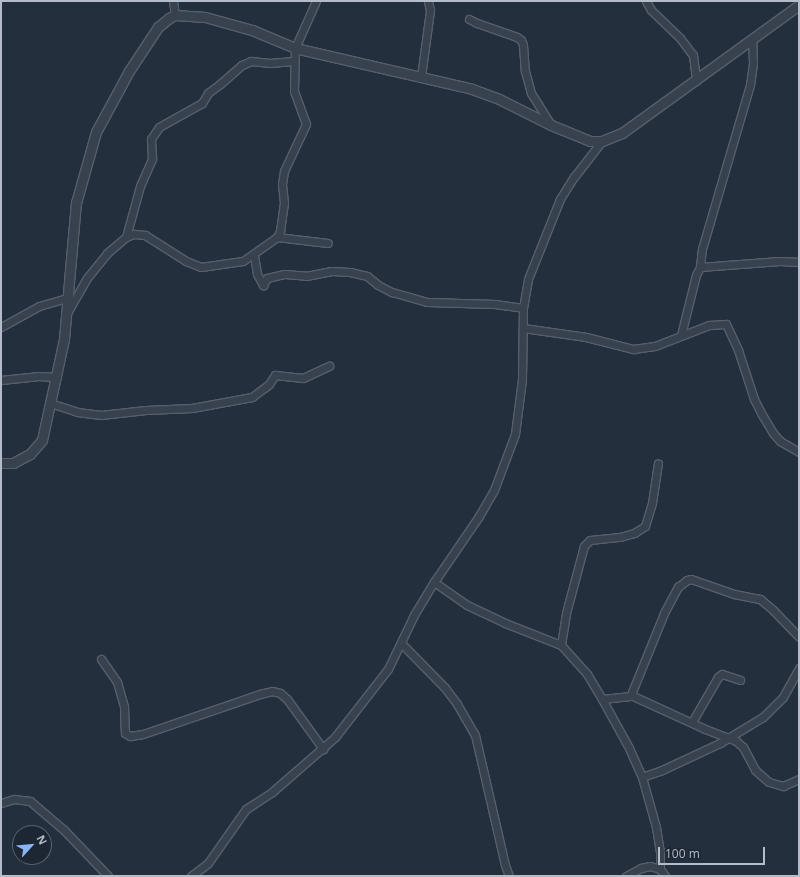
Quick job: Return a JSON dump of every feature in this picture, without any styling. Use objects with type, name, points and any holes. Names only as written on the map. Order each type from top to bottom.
[{"type":"street","points":[[173,1],[175,15]]},
{"type":"street","points":[[67,313],[96,266],[126,237],[134,234],[145,235],[190,263],[201,267],[232,264],[243,261],[277,238],[280,231],[283,209],[282,184],[284,171],[306,124],[294,91],[293,60],[295,48],[316,1]]},
{"type":"street","points":[[421,77],[430,10],[428,1]]},
{"type":"street","points":[[646,1],[651,10],[680,38],[693,55],[696,81]]},
{"type":"street","points":[[1,463],[13,463],[30,454],[42,440],[57,377],[67,313],[67,298],[76,203],[96,132],[129,71],[158,27],[168,18],[175,15],[205,16],[227,22],[295,48],[478,91],[499,99],[551,125],[590,141],[602,141],[622,133],[696,81],[799,5]]},
{"type":"street","points":[[469,19],[514,35],[521,40],[523,45],[525,71],[531,93],[551,125]]},
{"type":"street","points":[[681,335],[694,280],[700,267],[702,249],[750,85],[754,63],[752,40]]},
{"type":"street","points":[[126,237],[140,186],[152,158],[151,139],[159,127],[202,103],[208,93],[242,65],[251,61],[270,63],[293,60]]},
{"type":"street","points":[[192,876],[208,863],[246,809],[272,792],[335,737],[388,669],[414,615],[434,582],[480,516],[494,490],[515,434],[519,409],[523,308],[528,280],[560,199],[574,177],[602,141]]},
{"type":"street","points":[[277,238],[328,243]]},
{"type":"street","points":[[254,255],[257,274],[263,285],[267,278],[285,274],[306,276],[332,272],[350,272],[367,276],[378,285],[392,292],[427,302],[495,304],[523,308]]},
{"type":"street","points":[[700,267],[780,261],[799,262]]},
{"type":"street","points":[[1,327],[39,306],[67,298]]},
{"type":"street","points":[[523,328],[586,337],[633,349],[655,346],[709,325],[726,324],[738,350],[754,399],[761,413],[773,433],[780,441],[799,452]]},
{"type":"street","points":[[50,403],[77,412],[101,415],[146,410],[192,408],[252,397],[269,384],[275,375],[303,378],[329,366]]},
{"type":"street","points":[[1,380],[47,375],[57,377]]},
{"type":"street","points":[[561,645],[566,613],[584,546],[590,540],[620,537],[634,533],[645,526],[652,503],[658,463]]},
{"type":"street","points":[[633,696],[632,692],[664,613],[678,587],[687,580],[691,579],[734,594],[760,599],[769,605],[799,637]]},
{"type":"street","points":[[434,582],[468,604],[505,623],[561,645],[587,674],[642,777],[656,827],[660,852],[660,869],[664,876]]},
{"type":"street","points":[[401,643],[445,688],[457,704],[475,735],[480,749],[483,771],[492,803],[505,865],[509,876]]},
{"type":"street","points":[[101,659],[117,682],[124,707],[125,733],[130,736],[144,734],[272,691],[280,693],[287,699],[323,749]]},
{"type":"street","points":[[642,777],[662,770],[730,737],[772,711],[783,697],[799,668]]},
{"type":"street","points":[[692,722],[718,677],[722,674],[740,680]]},
{"type":"street","points":[[602,700],[633,696],[705,729],[730,737],[743,747],[755,770],[769,782],[783,786],[799,779]]},
{"type":"street","points":[[1,802],[14,799],[30,801],[64,830],[108,876]]},
{"type":"street","points":[[626,876],[641,868],[650,866],[660,869]]}]
